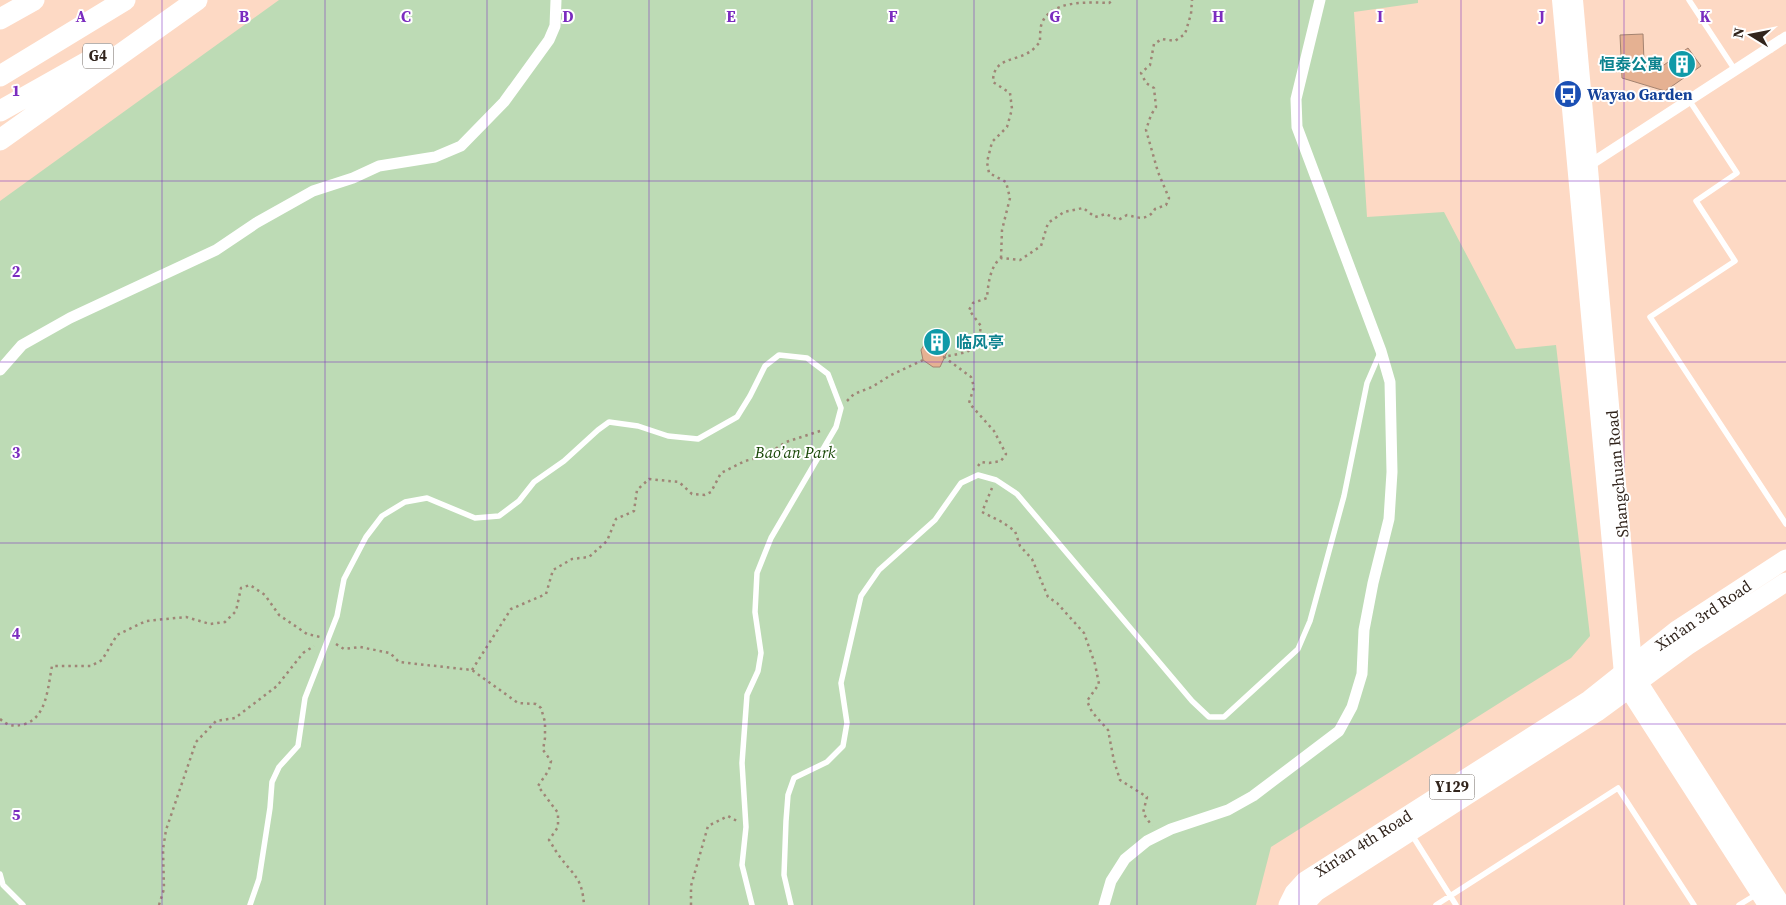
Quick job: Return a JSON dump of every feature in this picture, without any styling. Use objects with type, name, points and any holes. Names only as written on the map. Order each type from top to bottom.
[{"type":"highway","points":[[0,19],[34,0]]},
{"type":"highway","name":"G4","points":[[0,76],[124,0]]},
{"type":"highway","points":[[0,140],[197,0]]},
{"type":"highway","name":"G4","points":[[0,111],[197,0]]},
{"type":"main road","name":"Shangchuan Road","points":[[1560,0],[1576,173],[1631,679],[1762,899]]},
{"type":"main road","name":"Shangchuan Road","points":[[1575,0],[1631,679],[1784,905]]},
{"type":"main road","name":"Xin’an 3rd Road","points":[[1631,679],[1677,630],[1786,559]]},
{"type":"main road","name":"Xin’an 3rd Road","points":[[1631,679],[1786,582]]},
{"type":"main road","name":"Xin'an 4th Road","points":[[1304,905],[1316,892],[1597,712],[1631,679]]},
{"type":"main road","name":"Xin'an 4th Road","points":[[1288,905],[1294,893],[1305,881],[1589,700],[1631,679]]},
{"type":"street","points":[[0,370],[22,345],[70,318],[216,250],[256,223],[313,191],[353,178],[379,166],[435,157],[461,146],[504,102],[549,40],[555,26],[556,0]]},
{"type":"street","points":[[1104,905],[1111,881],[1125,859],[1147,841],[1171,829],[1228,810],[1253,796],[1339,731],[1352,707],[1362,674],[1364,630],[1373,583],[1389,519],[1392,472],[1390,382],[1381,351],[1297,127],[1296,99],[1320,0]]},
{"type":"street","points":[[1576,173],[1786,37]]},
{"type":"lane","points":[[1689,0],[1735,70]]},
{"type":"lane","points":[[1689,100],[1737,173],[1696,200],[1735,261],[1650,317],[1786,524]]},
{"type":"lane","points":[[791,905],[784,876],[788,795],[794,778],[827,762],[843,746],[847,723],[841,683],[861,596],[879,570],[935,520],[961,483],[978,475],[996,480],[1017,494],[1192,702],[1209,717],[1224,717],[1298,649],[1310,620],[1344,496],[1367,383],[1381,351]]},
{"type":"lane","points":[[250,905],[259,879],[272,782],[279,767],[298,746],[306,698],[337,616],[344,579],[366,537],[382,516],[405,502],[428,498],[475,518],[499,516],[519,502],[534,482],[564,461],[609,422],[638,426],[668,436],[698,439],[737,418],[764,366],[779,355],[807,358],[828,374],[841,408],[836,427],[771,538],[756,573],[755,612],[761,653],[758,671],[746,695],[742,763],[746,827],[742,865],[752,905]]},
{"type":"lane","points":[[1436,905],[1618,788],[1694,905]]},
{"type":"lane","points":[[1409,832],[1456,905]]},
{"type":"lane","points":[[0,874],[3,885],[23,905]]},
{"type":"lane","points":[[1739,905],[1762,899]]},
{"type":"path","points":[[1001,258],[1002,230],[1010,198],[1006,182],[989,173],[987,162],[992,142],[1007,127],[1012,109],[1010,93],[993,82],[993,73],[999,64],[1031,51],[1040,42],[1041,25],[1050,11],[1062,4],[1078,2],[1109,3],[1112,0]]},
{"type":"path","points":[[1158,836],[1143,813],[1146,798],[1120,780],[1108,730],[1092,712],[1087,701],[1099,684],[1095,664],[1084,633],[1057,603],[1048,597],[1032,559],[1020,546],[1015,531],[982,512],[993,488],[983,477],[978,466],[981,462],[989,463],[1001,460],[1006,454],[994,431],[969,403],[974,387],[971,377],[944,357],[967,352],[978,344],[981,326],[969,310],[973,304],[987,298],[988,283],[996,261],[1001,258],[1020,260],[1041,246],[1048,223],[1064,212],[1084,208],[1095,218],[1106,214],[1118,220],[1127,215],[1145,219],[1152,215],[1155,209],[1166,205],[1169,198],[1158,172],[1146,130],[1156,107],[1154,88],[1146,83],[1141,73],[1150,65],[1154,44],[1162,39],[1175,41],[1185,34],[1191,14],[1192,0]]},
{"type":"path","points":[[841,408],[854,394],[872,387],[891,375],[923,360]]},
{"type":"path","points":[[472,670],[511,609],[546,594],[553,570],[572,559],[589,557],[607,541],[616,519],[634,511],[636,490],[649,479],[679,482],[692,494],[705,495],[711,492],[721,473],[745,461],[764,456],[786,442],[810,433],[836,427]]},
{"type":"path","points":[[0,719],[8,725],[18,726],[32,722],[42,711],[52,666],[90,666],[102,660],[117,635],[146,621],[186,617],[210,624],[225,622],[236,611],[241,588],[250,585],[265,595],[279,615],[307,634],[328,638],[344,649],[360,647],[390,653],[399,662],[472,670],[518,703],[536,704],[541,708],[545,722],[543,750],[551,761],[549,770],[538,786],[558,813],[558,827],[549,840],[559,857],[577,876],[583,890],[584,905]]},
{"type":"path","points":[[159,905],[164,889],[163,849],[166,830],[196,742],[216,721],[235,718],[277,686],[303,653],[328,638]]},
{"type":"path","points":[[691,905],[691,886],[708,826],[728,816],[746,827]]},
{"type":"green space","name":"Bao’an Park","points":[[279,0],[1418,0],[1418,3],[1354,12],[1367,217],[1444,212],[1516,349],[1556,345],[1590,636],[1571,658],[1271,847],[1256,905],[0,905],[0,201]]},
{"type":"building","name":"恒泰公寓","points":[[1643,34],[1644,62],[1661,67],[1688,48],[1701,66],[1665,91],[1622,78],[1620,35]]},
{"type":"building","name":"临风亭","points":[[932,332],[946,333],[948,350],[940,367],[933,367],[923,360],[921,350]]},
{"type":"place","name":"恒泰公寓","points":[[1682,64]]},
{"type":"place","name":"Wayao Garden","points":[[1568,94]]},
{"type":"place","name":"临风亭","points":[[937,342]]}]
